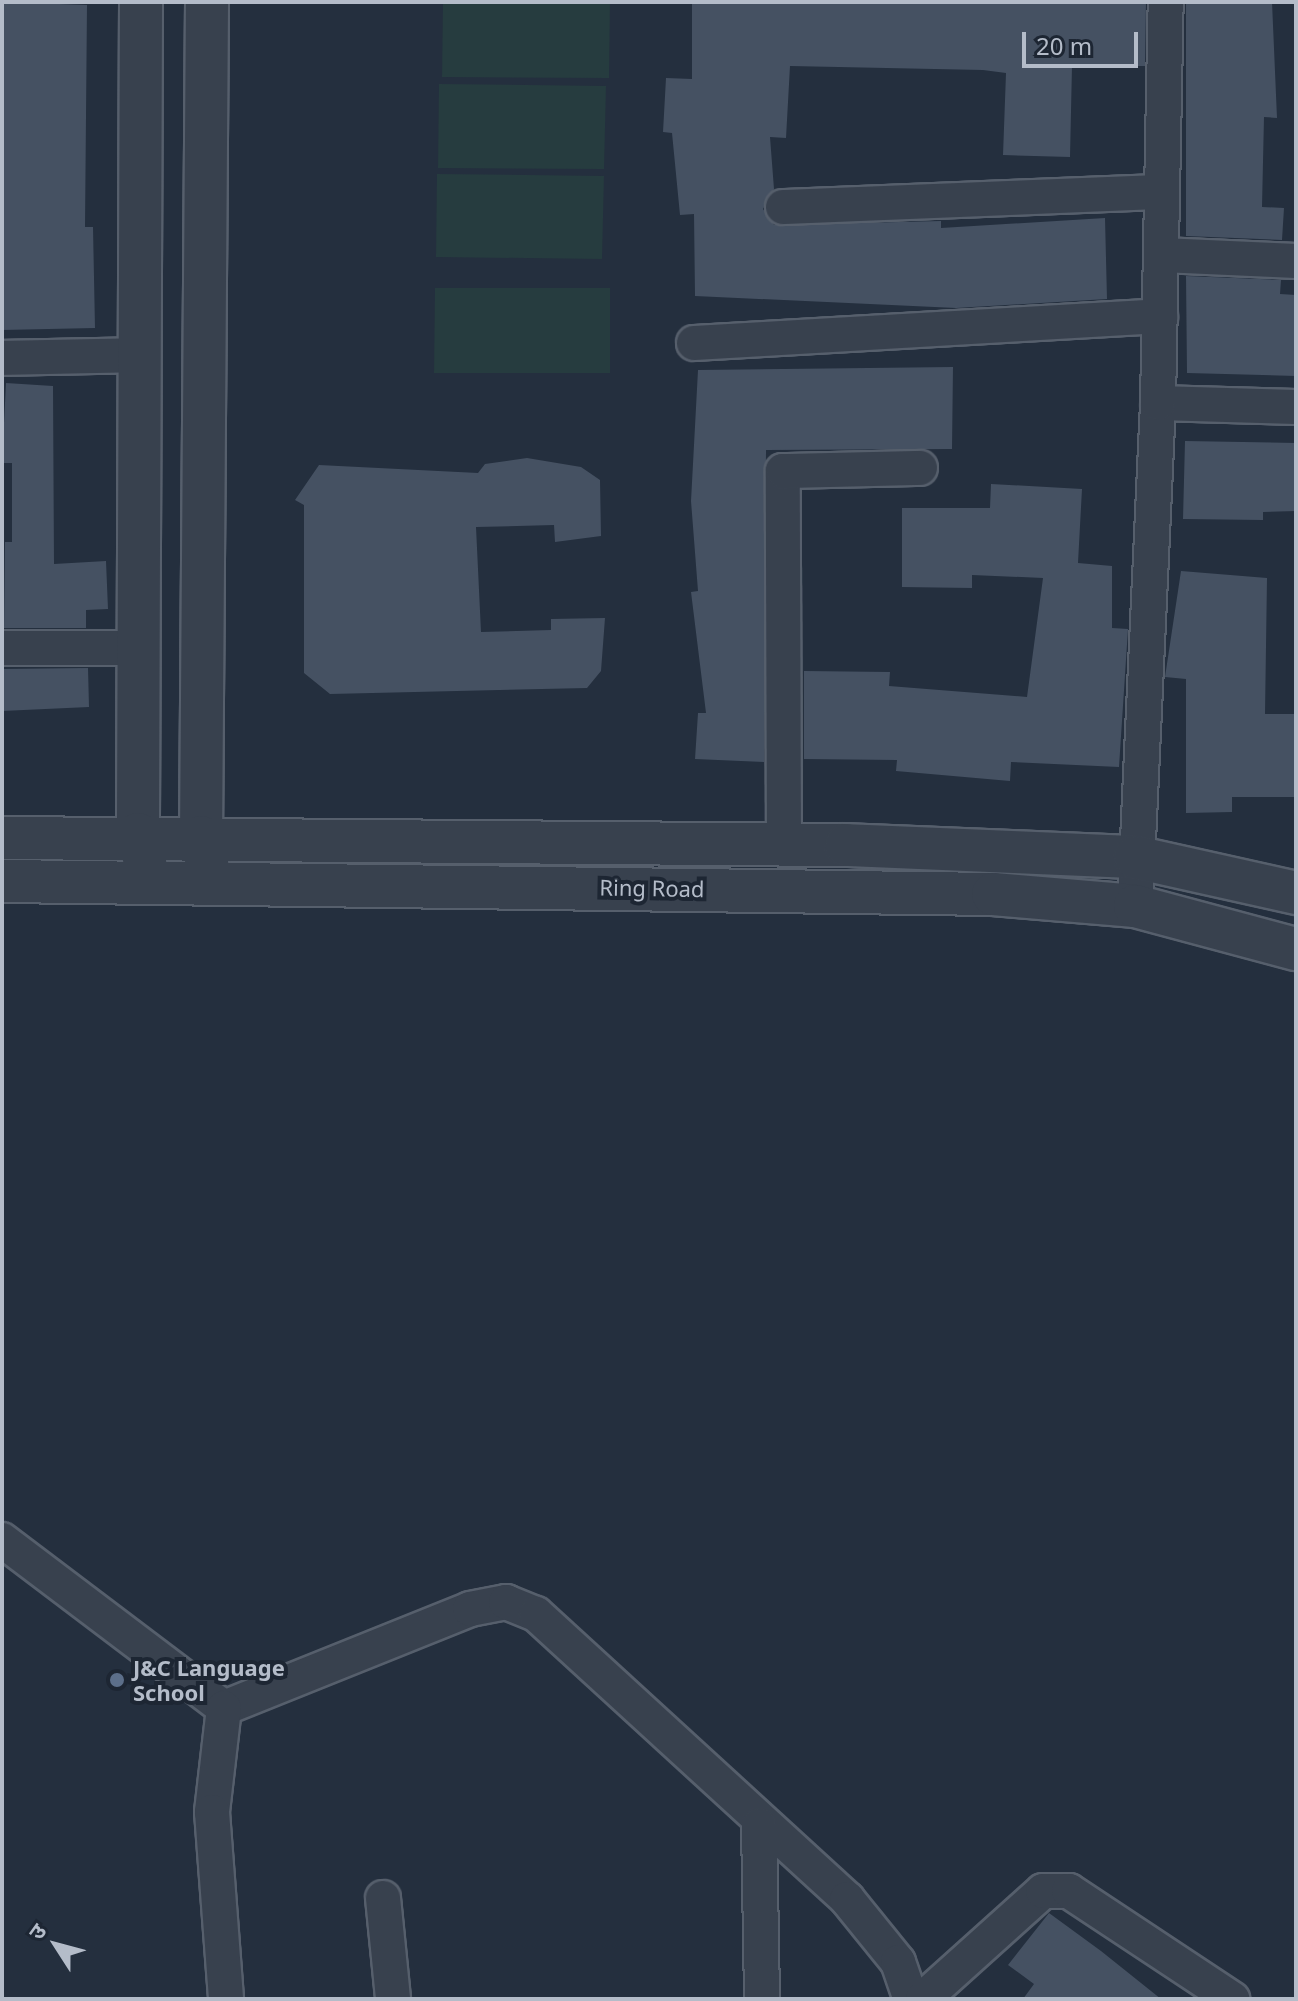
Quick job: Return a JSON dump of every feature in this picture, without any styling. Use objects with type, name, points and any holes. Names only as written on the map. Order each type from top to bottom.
[{"type":"street","points":[[141,2],[138,834],[149,880]]},
{"type":"street","points":[[207,2],[201,837],[210,881]]},
{"type":"street","points":[[1135,906],[1158,403],[1166,2]]},
{"type":"street","points":[[783,207],[1160,192]]},
{"type":"street","points":[[1162,255],[1296,261]]},
{"type":"street","points":[[694,343],[1160,316]]},
{"type":"street","points":[[2,358],[141,355]]},
{"type":"street","points":[[1158,403],[1296,407]]},
{"type":"street","points":[[784,843],[783,471],[920,468]]},
{"type":"street","points":[[2,648],[140,648]]},
{"type":"street","name":"Ring Road","points":[[2,838],[138,834],[784,843],[1135,857],[1296,893]]},
{"type":"street","name":"Ring Road","points":[[2,881],[149,880],[993,894],[1135,906],[1296,949]]},
{"type":"street","points":[[2,1540],[224,1708]]},
{"type":"street","points":[[224,1708],[359,1649],[506,1602],[536,1614],[759,1825],[847,1899],[898,1962],[911,1999]]},
{"type":"street","points":[[224,1708],[212,1812],[226,1999]]},
{"type":"street","points":[[759,1825],[762,1999]]},
{"type":"street","points":[[923,1999],[1043,1891],[1069,1891],[1232,1999]]},
{"type":"street","points":[[383,1898],[393,1999]]},
{"type":"green space","points":[[443,2],[610,2],[609,78],[442,77]]},
{"type":"green space","points":[[439,84],[606,86],[604,169],[438,168]]},
{"type":"green space","points":[[437,174],[604,176],[602,259],[436,257]]},
{"type":"green space","points":[[435,288],[610,288],[610,373],[434,373]]},
{"type":"building","points":[[2,2],[87,5],[85,227],[93,227],[95,328],[2,330]]},
{"type":"building","points":[[692,2],[1146,2],[1145,66],[1072,66],[1070,157],[1003,155],[1006,73],[983,70],[790,66],[786,138],[770,137],[774,189],[763,209],[774,225],[941,221],[941,228],[1105,218],[1107,299],[956,308],[695,296],[694,214],[680,215],[672,133],[663,132],[666,78],[692,79]]},
{"type":"building","points":[[1186,2],[1272,2],[1277,118],[1264,117],[1262,207],[1284,208],[1282,240],[1186,236]]},
{"type":"building","points":[[1186,276],[1281,280],[1280,294],[1296,295],[1296,376],[1187,373]]},
{"type":"building","points":[[953,367],[952,449],[766,450],[764,762],[695,759],[698,713],[706,713],[691,592],[698,591],[691,501],[698,370]]},
{"type":"building","points":[[6,383],[53,386],[54,564],[106,561],[108,609],[86,610],[86,628],[4,628],[5,542],[12,542],[12,463],[2,463]]},
{"type":"building","points":[[1185,441],[1296,443],[1296,511],[1263,512],[1263,520],[1183,519]]},
{"type":"building","points":[[527,458],[581,467],[600,480],[601,536],[555,542],[554,525],[476,527],[481,632],[551,630],[551,619],[605,618],[601,671],[587,688],[330,694],[304,673],[304,505],[295,500],[319,465],[478,473],[485,464]]},
{"type":"building","points":[[991,484],[1082,489],[1078,563],[1112,566],[1112,628],[1128,629],[1119,767],[1011,762],[1010,781],[896,771],[897,760],[804,759],[804,671],[890,672],[889,686],[1027,697],[1043,578],[972,575],[972,588],[902,587],[902,508],[990,508]]},
{"type":"building","points":[[1181,571],[1267,578],[1265,714],[1296,714],[1296,797],[1232,797],[1232,812],[1186,813],[1186,679],[1165,677]]},
{"type":"building","points":[[88,668],[89,707],[2,711],[2,669]]},
{"type":"building","points":[[1049,1913],[1161,1999],[1023,1999],[1034,1984],[1008,1965]]},
{"type":"place","name":"J&C Language School","points":[[117,1680]]}]
